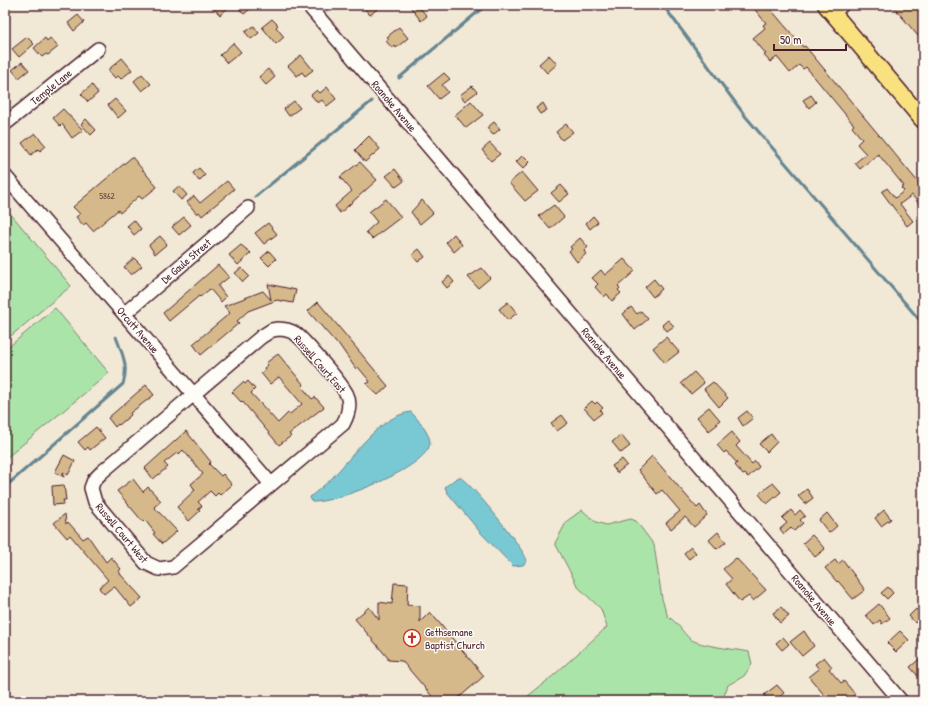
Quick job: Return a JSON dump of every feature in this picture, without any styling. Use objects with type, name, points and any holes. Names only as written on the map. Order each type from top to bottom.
[{"type":"main road","points":[[834,8],[923,120]]},
{"type":"street","name":"Roanoke Avenue","points":[[308,5],[901,701]]},
{"type":"street","name":"Temple Lane","points":[[5,124],[98,49]]},
{"type":"street","name":"Orcutt Avenue","points":[[5,176],[271,484]]},
{"type":"street","name":"De Gaule Street","points":[[124,314],[248,208]]},
{"type":"street","name":"Russell Court East","points":[[192,394],[261,337],[272,330],[278,329],[285,329],[297,335],[343,387],[349,403],[347,417],[343,424],[271,484]]},
{"type":"street","name":"Russell Court West","points":[[192,394],[102,472],[94,480],[91,488],[95,502],[138,555],[152,567],[166,569],[173,567],[271,484]]},
{"type":"green space","points":[[5,207],[71,286],[6,340],[5,340]]},
{"type":"green space","points":[[55,308],[109,373],[5,459],[5,350]]},
{"type":"green space","points":[[582,510],[596,522],[606,525],[631,519],[636,521],[654,545],[662,599],[668,617],[675,622],[690,639],[701,644],[749,652],[752,664],[744,676],[728,685],[722,701],[522,701],[554,675],[607,627],[601,609],[578,587],[555,543],[567,521]]},
{"type":"water","points":[[411,412],[423,426],[430,440],[425,453],[414,463],[398,473],[359,490],[340,497],[312,502],[310,497],[331,479],[377,429],[399,415]]},
{"type":"water","points":[[459,477],[465,481],[485,502],[508,531],[527,561],[523,565],[513,566],[480,532],[447,492],[445,487]]},
{"type":"building","points":[[211,5],[231,5],[220,15]]},
{"type":"building","points":[[236,5],[255,5],[244,14]]},
{"type":"building","points":[[361,5],[382,5],[370,15]]},
{"type":"building","points":[[409,5],[417,5],[427,16],[421,21]]},
{"type":"building","points":[[751,5],[767,5],[803,47],[805,46],[923,188],[923,209],[912,195],[900,204],[913,221],[907,226],[882,192],[887,188],[895,198],[904,191],[901,188],[904,186],[878,154],[860,169],[855,163],[866,154],[857,144],[862,139],[852,127],[854,125],[806,67],[803,69],[799,65],[790,73],[777,57],[770,62],[764,55],[766,54],[753,38],[765,28],[763,25],[766,23]]},
{"type":"building","points":[[892,5],[923,5],[923,42]]},
{"type":"building","points":[[78,15],[84,22],[74,31],[68,23]]},
{"type":"building","points":[[272,19],[278,25],[276,27],[284,37],[276,44],[262,27]]},
{"type":"building","points":[[254,26],[259,33],[251,39],[245,32]]},
{"type":"building","points":[[399,27],[408,38],[396,48],[395,46],[392,48],[386,41],[389,39],[387,37]]},
{"type":"building","points":[[27,37],[34,44],[19,57],[12,49]]},
{"type":"building","points":[[45,38],[47,41],[50,38],[58,47],[48,55],[46,54],[42,57],[34,48]]},
{"type":"building","points":[[233,43],[241,52],[227,63],[220,55]]},
{"type":"building","points":[[301,55],[313,70],[305,76],[302,72],[297,76],[288,66]]},
{"type":"building","points":[[549,55],[557,64],[547,73],[539,64]]},
{"type":"building","points":[[122,58],[132,70],[121,79],[118,76],[115,78],[108,70]]},
{"type":"building","points":[[22,62],[29,70],[19,78],[12,70]]},
{"type":"building","points":[[268,69],[275,77],[266,85],[259,77]]},
{"type":"building","points":[[444,73],[450,79],[442,85],[448,92],[439,99],[428,86]]},
{"type":"building","points":[[142,74],[151,84],[142,91],[134,81]]},
{"type":"building","points":[[92,85],[98,93],[88,102],[81,94]]},
{"type":"building","points":[[472,86],[477,92],[465,101],[460,95]]},
{"type":"building","points":[[327,87],[336,99],[327,106],[322,100],[318,103],[311,95],[317,90],[320,93]]},
{"type":"building","points":[[811,95],[816,102],[809,108],[803,100]]},
{"type":"building","points":[[115,99],[126,111],[118,118],[108,105]]},
{"type":"building","points":[[294,101],[300,108],[289,116],[284,109]]},
{"type":"building","points":[[471,101],[483,115],[466,128],[455,115]]},
{"type":"building","points":[[543,103],[547,110],[540,114],[536,108]]},
{"type":"building","points":[[63,109],[83,130],[72,138],[62,124],[60,126],[53,118]]},
{"type":"building","points":[[86,119],[96,130],[91,135],[81,124]]},
{"type":"building","points":[[494,122],[500,129],[493,135],[487,128]]},
{"type":"building","points":[[566,124],[573,132],[562,140],[556,132]]},
{"type":"building","points":[[35,133],[46,146],[40,151],[38,149],[31,155],[22,143]]},
{"type":"building","points":[[369,136],[380,149],[365,162],[355,150]]},
{"type":"building","points":[[490,143],[500,154],[491,161],[482,150]]},
{"type":"building","points":[[523,155],[530,162],[523,169],[516,162]]},
{"type":"building","points":[[132,157],[157,187],[142,199],[139,196],[120,213],[118,210],[93,231],[86,223],[83,225],[76,217],[80,214],[73,207]]},
{"type":"building","points":[[360,162],[377,180],[340,213],[335,206],[352,191],[340,177]]},
{"type":"building","points":[[199,168],[205,175],[199,181],[193,173]]},
{"type":"building","points":[[395,169],[404,181],[396,187],[386,176]]},
{"type":"building","points":[[522,172],[538,191],[525,201],[509,183]]},
{"type":"building","points":[[227,181],[234,189],[202,216],[199,212],[197,214],[187,202],[194,196],[200,203]]},
{"type":"building","points":[[561,185],[569,194],[559,202],[551,193]]},
{"type":"building","points":[[179,186],[187,195],[181,200],[173,191]]},
{"type":"building","points":[[386,199],[401,217],[372,239],[366,232],[377,222],[369,212]]},
{"type":"building","points":[[422,200],[433,213],[420,224],[411,212]]},
{"type":"building","points":[[554,205],[564,217],[550,229],[539,216]]},
{"type":"building","points":[[593,216],[598,222],[590,229],[586,223]]},
{"type":"building","points":[[184,217],[191,225],[179,235],[172,227]]},
{"type":"building","points":[[134,220],[141,229],[134,235],[127,226]]},
{"type":"building","points":[[268,223],[277,234],[264,244],[255,233]]},
{"type":"building","points":[[454,234],[462,245],[454,252],[446,242]]},
{"type":"building","points":[[160,236],[167,244],[155,254],[149,245]]},
{"type":"building","points":[[580,238],[588,247],[584,251],[586,254],[577,262],[569,251],[572,249],[570,247]]},
{"type":"building","points":[[241,245],[251,253],[238,265],[229,255]]},
{"type":"building","points":[[419,249],[425,257],[418,262],[412,255]]},
{"type":"building","points":[[269,251],[276,259],[269,266],[261,258]]},
{"type":"building","points":[[134,258],[142,266],[131,275],[124,267]]},
{"type":"building","points":[[624,259],[635,271],[618,286],[620,288],[618,290],[621,293],[612,301],[607,294],[604,297],[595,287],[598,284],[592,278],[601,270],[605,275]]},
{"type":"building","points":[[218,265],[229,277],[218,286],[226,297],[221,302],[210,289],[200,297],[199,296],[169,321],[163,313]]},
{"type":"building","points":[[241,268],[249,276],[243,282],[235,273]]},
{"type":"building","points":[[482,268],[490,278],[478,288],[468,277]]},
{"type":"building","points":[[449,276],[454,282],[447,288],[442,282]]},
{"type":"building","points":[[654,279],[662,289],[653,297],[645,287]]},
{"type":"building","points":[[268,284],[296,290],[293,303],[277,300],[248,311],[237,321],[239,323],[201,355],[193,344],[230,313],[224,306],[263,291],[271,300]]},
{"type":"building","points":[[318,302],[388,386],[378,395],[366,384],[370,382],[358,367],[356,369],[338,343],[337,344],[308,311]]},
{"type":"building","points":[[508,302],[517,313],[508,320],[499,309]]},
{"type":"building","points":[[631,307],[637,314],[641,311],[648,319],[635,330],[623,314]]},
{"type":"building","points":[[668,320],[674,326],[667,331],[662,325]]},
{"type":"building","points":[[666,337],[679,352],[665,363],[653,348]]},
{"type":"building","points":[[278,354],[304,385],[302,387],[312,399],[315,397],[324,407],[289,434],[291,436],[279,445],[242,401],[241,402],[232,392],[243,382],[245,384],[248,381],[255,389],[251,393],[278,423],[288,413],[290,414],[302,404],[279,377],[270,384],[261,373],[268,365],[266,363]]},
{"type":"building","points":[[694,372],[704,383],[691,394],[681,383]]},
{"type":"building","points":[[713,382],[728,398],[719,407],[704,389]]},
{"type":"building","points":[[146,385],[154,395],[130,413],[131,415],[115,427],[108,418]]},
{"type":"building","points":[[592,401],[595,404],[597,402],[603,408],[600,410],[602,413],[594,419],[584,408]]},
{"type":"building","points":[[709,407],[720,420],[716,423],[718,424],[709,431],[697,417]]},
{"type":"building","points":[[747,411],[753,418],[743,426],[738,418]]},
{"type":"building","points":[[562,415],[568,423],[557,431],[551,423]]},
{"type":"building","points":[[96,427],[105,438],[90,450],[88,447],[85,450],[78,442]]},
{"type":"building","points":[[186,431],[211,462],[209,464],[221,476],[223,474],[232,485],[220,495],[218,493],[215,496],[210,491],[198,502],[202,506],[198,509],[200,511],[189,521],[177,507],[195,490],[191,484],[203,474],[183,450],[164,463],[168,467],[153,479],[145,468]]},
{"type":"building","points":[[732,432],[740,442],[736,446],[752,464],[755,461],[759,467],[748,477],[745,474],[743,475],[735,465],[737,463],[726,451],[724,453],[717,445]]},
{"type":"building","points":[[771,434],[777,442],[767,452],[759,444]]},
{"type":"building","points":[[621,435],[630,446],[621,453],[612,442]]},
{"type":"building","points":[[64,455],[75,461],[68,475],[63,472],[64,477],[55,472]]},
{"type":"building","points":[[652,456],[697,508],[700,505],[707,515],[694,527],[685,517],[671,529],[666,523],[680,511],[662,490],[657,494],[638,470]]},
{"type":"building","points":[[622,459],[627,465],[617,473],[612,466]]},
{"type":"building","points":[[133,479],[143,492],[148,487],[161,501],[154,507],[177,531],[162,544],[153,534],[155,533],[145,520],[143,522],[117,491]]},
{"type":"building","points":[[773,483],[781,492],[767,504],[759,494]]},
{"type":"building","points":[[64,485],[66,500],[63,500],[64,504],[53,505],[52,486]]},
{"type":"building","points":[[807,489],[813,498],[805,504],[798,496]]},
{"type":"building","points":[[791,510],[795,515],[800,510],[805,516],[800,520],[803,523],[794,531],[791,528],[784,534],[780,529],[787,523],[782,518]]},
{"type":"building","points":[[884,510],[891,519],[881,526],[875,518]]},
{"type":"building","points":[[827,513],[837,526],[829,533],[819,520]]},
{"type":"building","points":[[65,514],[66,524],[68,522],[83,539],[88,536],[106,562],[111,557],[121,569],[119,571],[121,575],[142,598],[131,607],[114,586],[104,594],[99,588],[108,580],[70,535],[67,538],[54,523]]},
{"type":"building","points":[[718,532],[726,542],[717,549],[709,540]]},
{"type":"building","points":[[812,535],[825,549],[815,557],[803,543]]},
{"type":"building","points":[[691,547],[696,553],[689,559],[684,553]]},
{"type":"building","points":[[736,558],[766,590],[753,601],[749,596],[740,602],[726,584],[732,579],[723,569]]},
{"type":"building","points":[[835,560],[838,564],[843,560],[865,590],[853,599],[825,568]]},
{"type":"building","name":"Gethsemane Baptist Church","points":[[394,583],[408,584],[407,605],[420,606],[420,622],[430,612],[484,676],[455,701],[436,701],[402,661],[388,660],[388,658],[355,619],[369,607],[379,620],[379,602],[392,604]]},
{"type":"building","points":[[888,587],[893,593],[887,599],[881,593]]},
{"type":"building","points":[[879,604],[890,618],[882,624],[880,620],[874,625],[866,615]]},
{"type":"building","points":[[781,607],[789,616],[780,623],[773,613]]},
{"type":"building","points":[[916,609],[922,616],[915,623],[909,616]]},
{"type":"building","points":[[804,631],[814,646],[802,656],[790,642]]},
{"type":"building","points":[[900,631],[909,640],[896,652],[887,643]]},
{"type":"building","points":[[783,637],[789,644],[782,650],[776,643]]},
{"type":"building","points":[[923,656],[923,682],[910,667]]},
{"type":"building","points":[[824,657],[832,667],[829,669],[841,683],[844,681],[855,694],[848,701],[820,701],[826,697],[809,677],[819,669],[815,664]]},
{"type":"building","points":[[777,685],[784,693],[775,701],[768,701],[764,695]]},
{"type":"waterway","points":[[399,78],[486,5]]},
{"type":"waterway","points":[[663,5],[746,117],[923,324]]},
{"type":"waterway","points":[[255,197],[372,101]]},
{"type":"waterway","points":[[5,487],[123,384],[125,377],[125,365],[116,337]]},
{"type":"place","name":"Gethsemane Baptist Church","points":[[412,638]]}]
